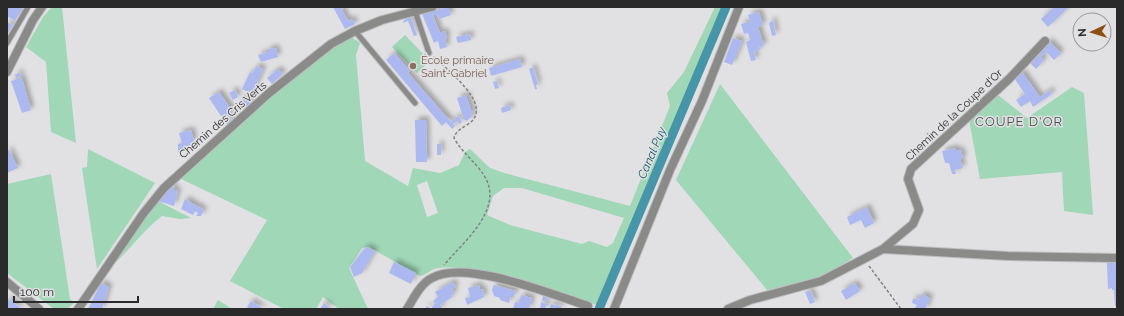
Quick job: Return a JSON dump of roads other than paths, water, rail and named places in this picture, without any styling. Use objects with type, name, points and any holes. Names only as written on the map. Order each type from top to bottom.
[{"type":"street","points":[[7,72],[30,26],[42,7]]},
{"type":"street","name":"Chemin des Cris Verts","points":[[78,309],[143,214],[175,178],[269,94],[331,44],[355,31],[382,20],[432,7]]},
{"type":"street","points":[[614,309],[642,238],[702,101],[739,7]]},
{"type":"street","name":"Chemin de la Coupe d'Or","points":[[728,309],[750,300],[821,281],[882,249],[913,224],[919,210],[908,179],[911,169],[1009,79],[1045,41]]},
{"type":"street","points":[[882,249],[1008,256],[1117,258]]},
{"type":"street","points":[[407,309],[421,288],[430,278],[443,273],[466,272],[493,276],[588,306]]},
{"type":"street","points":[[7,282],[39,309]]},
{"type":"lane","points":[[7,43],[28,7]]},
{"type":"lane","points":[[415,11],[430,53]]},
{"type":"lane","points":[[355,31],[415,103]]},
{"type":"waterway","name":"Canal Puy","points":[[599,309],[726,7]]},
{"type":"place","name":"École primaire Saint-Gabriel","points":[[413,66]]},
{"type":"district","name":"COUPE D'OR","points":[[1019,121]]}]
